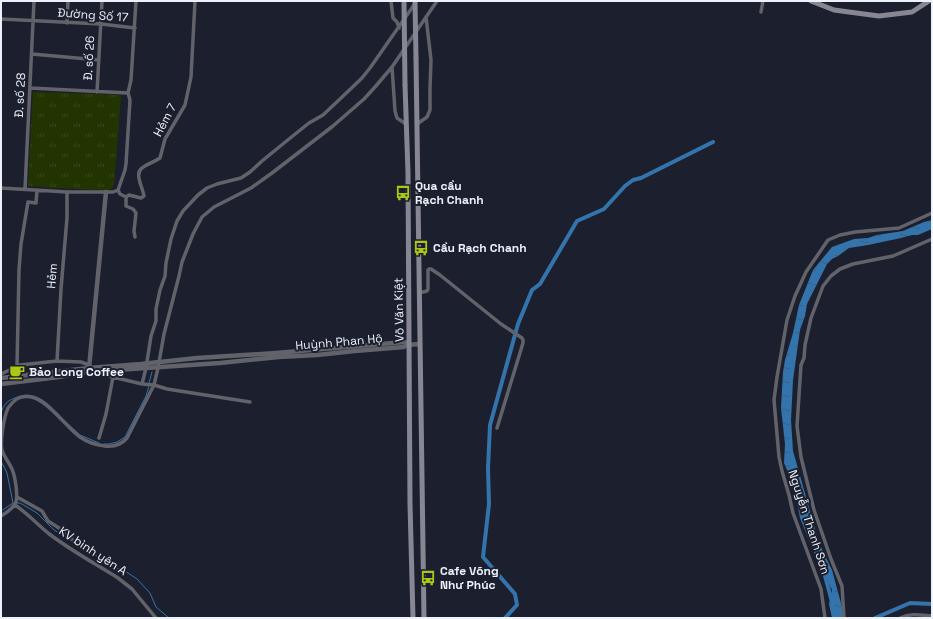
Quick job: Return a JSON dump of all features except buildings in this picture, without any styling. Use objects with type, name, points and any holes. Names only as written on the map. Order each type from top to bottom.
[{"type":"main road","name":"Võ Văn Kiệt","points":[[404,1],[408,172],[408,345],[413,618]]},
{"type":"main road","name":"Võ Văn Kiệt","points":[[416,1],[424,618]]},
{"type":"main road","points":[[811,1],[834,10],[879,16],[912,12],[929,1]]},
{"type":"street","name":"Đ. số 28","points":[[25,189],[34,1]]},
{"type":"street","points":[[67,22],[68,1]]},
{"type":"street","name":"Đ. số 26","points":[[97,92],[102,1]]},
{"type":"street","points":[[118,190],[126,164],[130,100],[128,93],[131,80],[136,1]]},
{"type":"street","name":"Hẻm 7","points":[[126,197],[129,195],[141,198],[144,196],[139,171],[160,158],[165,139],[185,105],[191,77],[195,1]]},
{"type":"street","points":[[391,1],[393,18],[397,22],[399,28]]},
{"type":"street","points":[[143,384],[151,336],[156,321],[156,309],[165,276],[171,239],[177,221],[183,211],[207,188],[241,178],[250,172],[262,160],[309,123],[323,115],[362,78],[399,28],[416,1]]},
{"type":"street","points":[[1,516],[15,505],[17,498],[14,474],[4,455],[2,447],[3,429],[6,415],[9,407],[14,401],[22,397],[32,397],[40,400],[83,439],[103,446],[114,446],[122,443],[127,438],[153,385],[182,262],[193,234],[202,217],[218,204],[256,185],[316,139],[364,99],[392,68],[438,1]]},
{"type":"street","points":[[761,12],[763,1]]},
{"type":"street","points":[[418,124],[427,117],[430,110],[431,60],[426,17]]},
{"type":"street","name":"Đường Số 17","points":[[1,19],[101,24],[135,28]]},
{"type":"street","points":[[32,54],[99,60]]},
{"type":"street","points":[[392,68],[395,111],[397,118],[406,124]]},
{"type":"street","points":[[30,88],[128,93]]},
{"type":"street","points":[[1,188],[67,192],[113,192],[118,190]]},
{"type":"street","points":[[17,366],[21,244],[28,202],[36,203],[37,190]]},
{"type":"street","points":[[118,190],[120,194],[126,197],[126,206],[134,209],[136,213],[134,231],[135,237]]},
{"type":"street","name":"Hẻm","points":[[57,361],[67,218],[67,192]]},
{"type":"street","points":[[106,192],[88,368],[86,373],[113,377],[167,389],[250,402]]},
{"type":"street","name":"Nguyễn Thanh Sơn","points":[[825,618],[821,589],[793,513],[779,457],[774,400],[776,376],[787,320],[795,296],[806,272],[828,240],[840,235],[856,232],[899,228],[932,213]]},
{"type":"street","points":[[844,618],[842,586],[830,559],[814,510],[801,457],[797,426],[800,365],[804,358],[805,345],[811,318],[823,286],[831,276],[840,269],[854,264],[893,256],[932,239]]},
{"type":"street","points":[[419,294],[427,291],[428,289],[428,270],[431,269],[523,340],[497,428]]},
{"type":"street","name":"Huỳnh Phan Hộ","points":[[147,366],[159,362],[399,342],[405,342],[408,345]]},
{"type":"street","points":[[408,345],[420,344]]},
{"type":"street","name":"Huỳnh Phan Hộ","points":[[1,378],[88,368],[147,366],[158,368],[404,347],[408,345]]},
{"type":"street","points":[[1,374],[20,365],[57,361],[80,362],[88,368]]},
{"type":"street","name":"Huỳnh Phan Hộ","points":[[1,384],[59,377],[88,368]]},
{"type":"street","points":[[99,438],[106,414],[113,377]]},
{"type":"street","name":"KV bình yên A","points":[[17,498],[42,511],[48,521],[72,539]]},
{"type":"street","name":"KV bình yên A","points":[[15,505],[29,515],[48,533],[71,549],[108,571],[125,584],[135,593],[156,618]]},
{"type":"street","points":[[900,618],[914,614],[932,616]]},
{"type":"green space","points":[[33,92],[121,95],[114,185],[109,191],[28,186]]},
{"type":"water","points":[[932,220],[932,229],[918,235],[849,248],[832,259],[827,264],[807,304],[800,330],[793,380],[791,420],[793,451],[819,543],[832,570],[842,607],[843,618],[832,618],[829,604],[832,590],[815,555],[800,518],[796,496],[784,463],[785,444],[781,408],[785,360],[799,305],[813,270],[832,247],[854,239],[868,238],[903,231]]},
{"type":"waterway","points":[[505,618],[517,605],[515,594],[483,557],[489,504],[488,468],[490,425],[518,324],[532,290],[540,284],[577,221],[604,209],[625,186],[633,180],[641,178],[713,142]]},
{"type":"waterway","points":[[149,383],[152,372]]},
{"type":"waterway","points":[[104,444],[117,442],[125,437],[146,396],[149,386]]},
{"type":"waterway","points":[[1,413],[6,403],[10,400],[28,395],[34,396],[45,402],[60,416]]},
{"type":"waterway","points":[[68,424],[80,435],[99,443]]},
{"type":"waterway","points":[[1,461],[7,473],[13,503],[1,511]]},
{"type":"waterway","points":[[17,503],[20,503],[37,513],[54,530],[97,556],[112,567],[125,571],[137,579],[150,593],[156,607],[169,618]]},
{"type":"waterway","points":[[824,572],[832,602]]},
{"type":"waterway","points":[[875,618],[910,603],[932,604]]},
{"type":"place","name":"Qua cầu Rạch Chanh","points":[[403,193]]},
{"type":"place","name":"Cầu Rạch Chanh","points":[[421,248]]},
{"type":"place","name":"Bảo Long Coffee","points":[[17,372]]},
{"type":"place","name":"Cafe Võng Như Phúc","points":[[428,578]]}]
